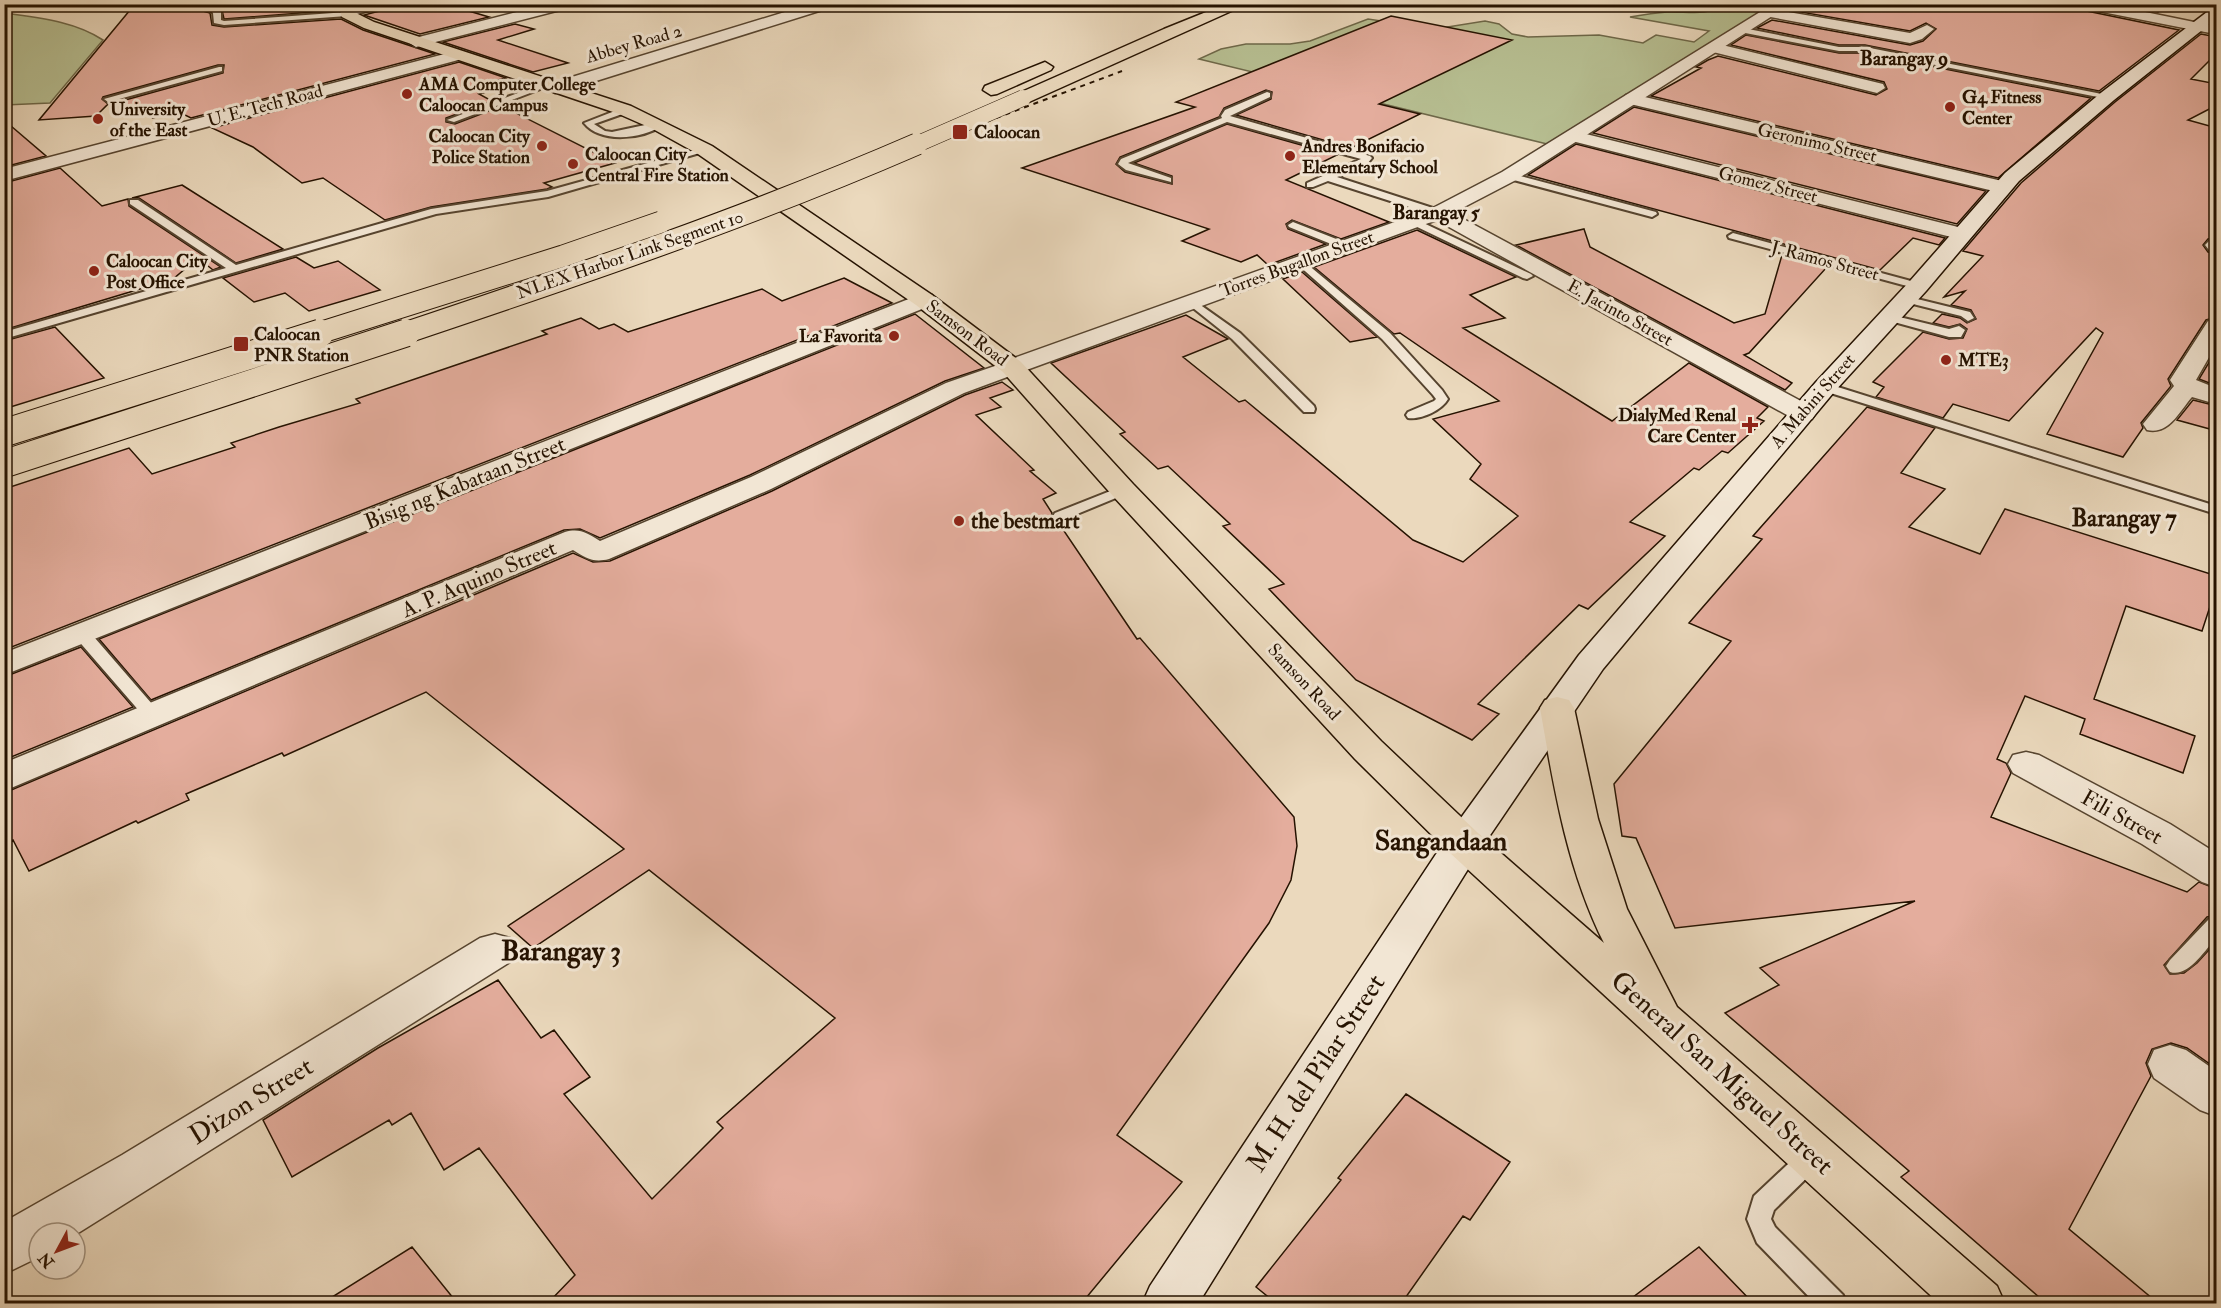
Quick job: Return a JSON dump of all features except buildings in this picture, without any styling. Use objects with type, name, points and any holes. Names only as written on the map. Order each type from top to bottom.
[{"type":"highway","name":"NLEX Harbor Link Segment 10","points":[[4,464],[593,270],[728,221],[941,135],[1169,32],[1240,4]]},
{"type":"highway","name":"Samson Road","points":[[347,10],[369,25],[456,56],[625,110],[659,124],[705,150],[924,300],[1012,367],[1123,490],[1368,750],[1464,843]]},
{"type":"highway","points":[[854,148],[1056,62]]},
{"type":"highway","name":"NLEX Harbor Link Segment 10","points":[[734,195],[778,178]]},
{"type":"highway","name":"NLEX Harbor Link Segment 10","points":[[4,433],[562,256],[679,215]]},
{"type":"highway","points":[[1557,708],[1579,819],[1607,909],[1665,1022]]},
{"type":"highway","name":"General San Miguel Street","points":[[1464,843],[1979,1304]]},
{"type":"street","points":[[347,10],[381,4]]},
{"type":"street","points":[[416,42],[567,4]]},
{"type":"street","name":"Abbey Road 2","points":[[551,86],[827,4]]},
{"type":"street","points":[[2082,4],[2217,30]]},
{"type":"street","points":[[1777,9],[1904,37],[1917,36],[1927,29]]},
{"type":"street","name":"Torres Bugallon Street","points":[[1012,367],[1438,213],[1509,176],[1777,9]]},
{"type":"street","name":"A. Mabini Street","points":[[1464,843],[1591,662],[1825,387],[2002,188],[2028,161],[2217,12]]},
{"type":"street","points":[[1714,48],[1877,88]]},
{"type":"street","name":"U. E. Tech Road","points":[[4,175],[456,56]]},
{"type":"street","name":"Geronimo Street","points":[[1632,99],[2002,188]]},
{"type":"street","name":"Gomez Street","points":[[1574,136],[1963,234]]},
{"type":"street","name":"E. Jacinto Street","points":[[1438,213],[1803,413]]},
{"type":"street","name":"Bisig ng Kabataan Street","points":[[4,665],[924,300]]},
{"type":"street","points":[[2217,326],[2183,380],[2187,387],[2217,396]]},
{"type":"street","name":"A. P. Aquino Street","points":[[4,778],[575,538],[598,553],[761,483],[955,388],[1012,367]]},
{"type":"street","points":[[2156,424],[2187,387]]},
{"type":"street","name":"Fili Street","points":[[2026,764],[2156,834],[2217,872]]},
{"type":"street","name":"M. H. del Pilar Street","points":[[1168,1304],[1464,843]]},
{"type":"street","name":"Dizon Street","points":[[4,1250],[139,1170],[495,950]]},
{"type":"street","points":[[2170,1064],[2217,1096]]},
{"type":"lane","points":[[183,4],[213,9],[217,12],[218,21],[224,23],[347,10]]},
{"type":"lane","points":[[1743,30],[1839,49],[1865,49],[2108,96]]},
{"type":"lane","points":[[108,99],[219,69]]},
{"type":"lane","points":[[451,120],[551,86]]},
{"type":"lane","points":[[1227,119],[1225,114],[1268,95]]},
{"type":"lane","points":[[625,110],[588,123],[593,130],[605,135],[627,133],[659,124]]},
{"type":"lane","points":[[1168,180],[1129,168],[1125,166],[1124,161],[1227,119],[1367,158],[1364,162],[1310,185]]},
{"type":"lane","points":[[4,336],[435,211],[548,194],[705,150]]},
{"type":"lane","points":[[1509,176],[1652,214]]},
{"type":"lane","points":[[1327,177],[1438,213]]},
{"type":"lane","points":[[134,202],[236,270]]},
{"type":"lane","points":[[1415,222],[1527,276]]},
{"type":"lane","points":[[1293,225],[1345,246]]},
{"type":"lane","name":"J. Ramos Street","points":[[1733,236],[1911,292],[1966,314],[1968,318]]},
{"type":"lane","points":[[1301,262],[1386,336],[1438,393],[1442,399],[1439,404],[1413,416]]},
{"type":"lane","points":[[1192,302],[1236,336],[1309,409]]},
{"type":"lane","points":[[1887,317],[1950,333],[1957,334],[1959,330]]},
{"type":"lane","points":[[1825,387],[2217,510]]},
{"type":"lane","points":[[1060,516],[1123,490]]},
{"type":"lane","points":[[82,634],[153,716]]},
{"type":"lane","points":[[2177,966],[2217,925]]},
{"type":"lane","points":[[1814,1156],[1763,1203],[1759,1219],[1766,1235],[1834,1304]]},
{"type":"green space","points":[[1722,5],[1778,5],[1547,144],[1199,59],[1221,49],[1246,44],[1290,44],[1310,41],[1368,19],[1435,29],[1485,21],[1499,24],[1512,34],[1528,37],[1599,35],[1643,43],[1656,35],[1694,42],[1709,31],[1630,17],[1667,12],[1703,12]]},
{"type":"green space","points":[[4,13],[68,24],[103,40],[50,103],[5,105]]},
{"type":"railway","points":[[921,146],[1122,71]]},
{"type":"railway","points":[[405,334],[591,272],[722,217],[925,144]]},
{"type":"railway","points":[[4,469],[410,333]]},
{"type":"place","name":"AMA Computer College Caloocan Campus","points":[[407,94]]},
{"type":"place","name":"G4 Fitness Center","points":[[1950,107]]},
{"type":"place","name":"University of the East","points":[[98,119]]},
{"type":"place","name":"Caloocan","points":[[960,132]]},
{"type":"place","name":"Caloocan City Police Station","points":[[542,146]]},
{"type":"place","name":"Andres Bonifacio Elementary School","points":[[1290,156]]},
{"type":"place","name":"Caloocan City Central Fire Station","points":[[573,164]]},
{"type":"place","name":"Caloocan City Post Office","points":[[94,271]]},
{"type":"place","name":"La Favorita","points":[[894,336]]},
{"type":"place","name":"Caloocan PNR Station","points":[[241,344]]},
{"type":"place","name":"MTE3","points":[[1946,360]]},
{"type":"place","name":"DialyMed Renal Care Center","points":[[1750,425]]},
{"type":"place","name":"the bestmart","points":[[959,521]]},
{"type":"district","name":"Barangay 9","points":[[1904,58]]},
{"type":"district","name":"Barangay 5","points":[[1436,212]]},
{"type":"district","name":"Barangay 7","points":[[2124,518]]},
{"type":"district","name":"Sangandaan","points":[[1441,841]]},
{"type":"district","name":"Barangay 3","points":[[561,951]]}]
